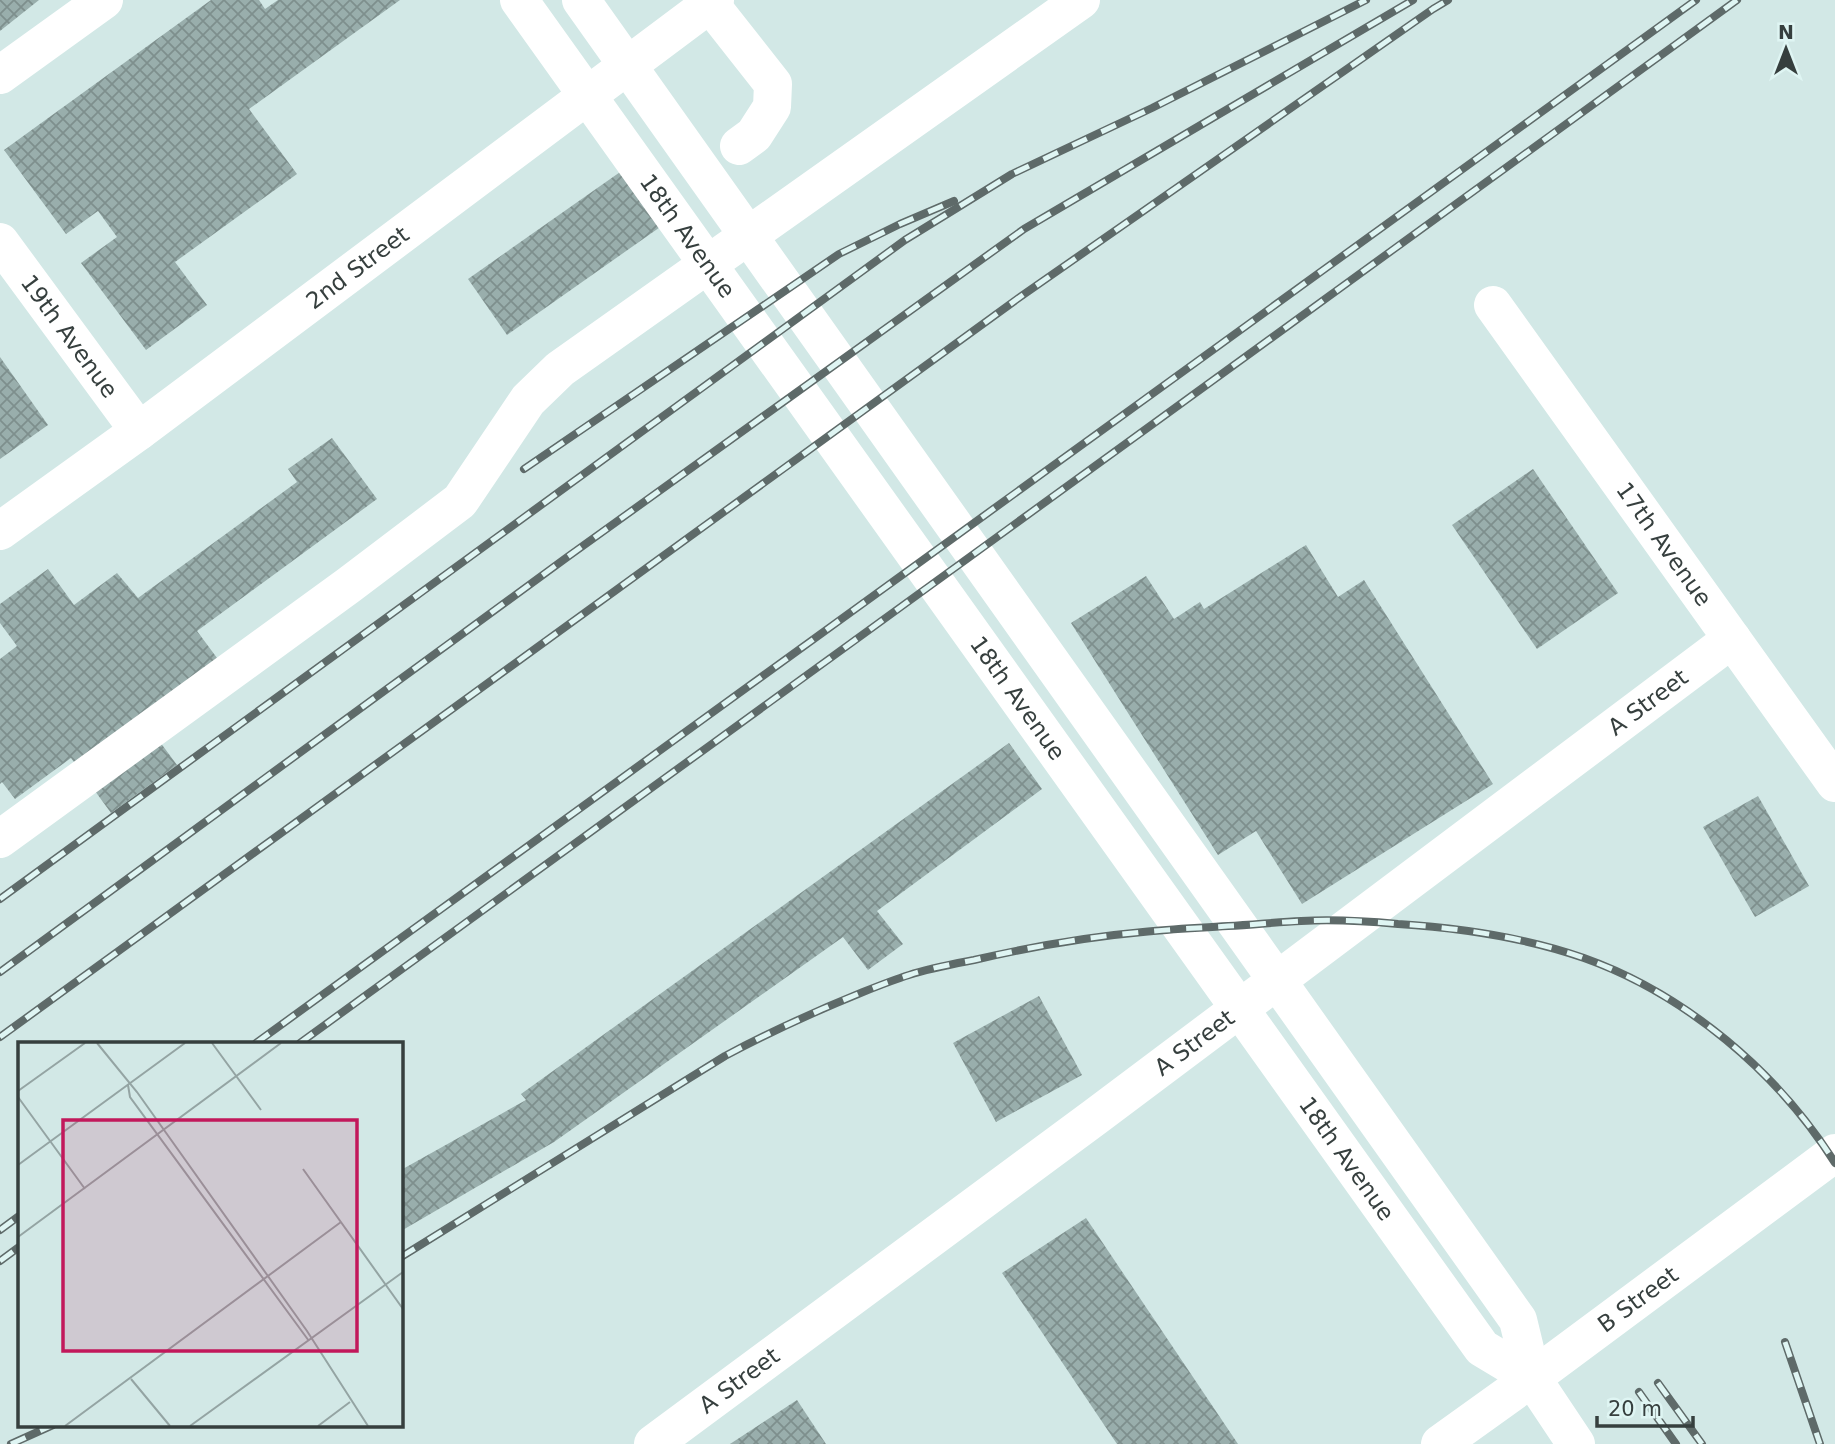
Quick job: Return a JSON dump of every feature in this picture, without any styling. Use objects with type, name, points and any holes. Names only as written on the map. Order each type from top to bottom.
[{"type":"street","points":[[0,75],[104,0]]},
{"type":"street","name":"18th Avenue","points":[[519,0],[1482,1348],[1532,1378]]},
{"type":"street","name":"18th Avenue","points":[[581,0],[1518,1320],[1532,1378],[1576,1444]]},
{"type":"street","points":[[0,839],[460,501],[528,400],[560,369],[1082,0]]},
{"type":"street","points":[[712,2],[773,84],[772,107],[754,135],[738,146]]},
{"type":"street","name":"2nd Street","points":[[0,531],[139,432],[712,2]]},
{"type":"street","name":"19th Avenue","points":[[0,242],[139,432]]},
{"type":"street","name":"17th Avenue","points":[[1493,305],[1835,783]]},
{"type":"street","name":"A Street","points":[[653,1444],[1732,639]]},
{"type":"street","name":"B Street","points":[[1440,1444],[1835,1153]]},
{"type":"building","points":[[0,0],[39,0],[0,31]]},
{"type":"building","points":[[211,0],[259,0],[265,9],[278,0],[400,0],[249,109],[297,174],[175,262],[207,305],[146,350],[81,263],[117,237],[98,211],[66,234],[4,150]]},
{"type":"building","points":[[623,170],[663,225],[507,335],[468,279]]},
{"type":"building","points":[[0,357],[48,425],[0,459]]},
{"type":"building","points":[[332,438],[377,499],[197,631],[223,666],[146,723],[177,765],[111,813],[71,758],[15,799],[2,782],[0,784],[0,659],[17,646],[0,623],[0,604],[48,569],[74,605],[117,573],[138,598],[297,482],[288,469]]},
{"type":"building","points":[[1533,469],[1618,593],[1537,649],[1452,525]]},
{"type":"building","points":[[1306,545],[1338,597],[1364,580],[1493,784],[1302,904],[1256,831],[1218,855],[1071,623],[1146,576],[1174,619],[1200,602],[1204,609]]},
{"type":"building","points":[[1009,743],[1042,789],[877,911],[903,944],[868,970],[843,937],[554,1142],[402,1230],[402,1169],[526,1100],[521,1094]]},
{"type":"building","points":[[1758,796],[1809,886],[1755,917],[1703,827]]},
{"type":"building","points":[[1039,996],[1082,1075],[996,1122],[953,1043]]},
{"type":"building","points":[[1086,1218],[1238,1444],[1117,1444],[1002,1273]]},
{"type":"building","points":[[797,1400],[826,1444],[730,1444]]},
{"type":"railway","points":[[0,899],[905,240],[1012,174],[1152,108],[1366,0]]},
{"type":"railway","points":[[0,972],[566,558],[1024,229],[1413,0]]},
{"type":"railway","points":[[0,1037],[1020,297],[1448,0]]},
{"type":"railway","points":[[257,1042],[1696,0]]},
{"type":"railway","points":[[301,1042],[1737,0]]},
{"type":"railway","points":[[524,469],[839,254],[954,201]]},
{"type":"railway","points":[[402,1256],[725,1056],[811,1014],[886,983],[942,966],[1079,940],[1154,931],[1292,921],[1374,922],[1492,935],[1538,944],[1621,973],[1658,992],[1726,1040],[1786,1098],[1835,1163]]},
{"type":"railway","points":[[0,1230],[18,1217]]},
{"type":"railway","points":[[0,1261],[18,1248]]},
{"type":"railway","points":[[1785,1342],[1820,1444]]},
{"type":"railway","points":[[1658,1383],[1702,1444]]},
{"type":"railway","points":[[1639,1392],[1676,1444]]},
{"type":"railway","points":[[11,1444],[51,1426]]}]
